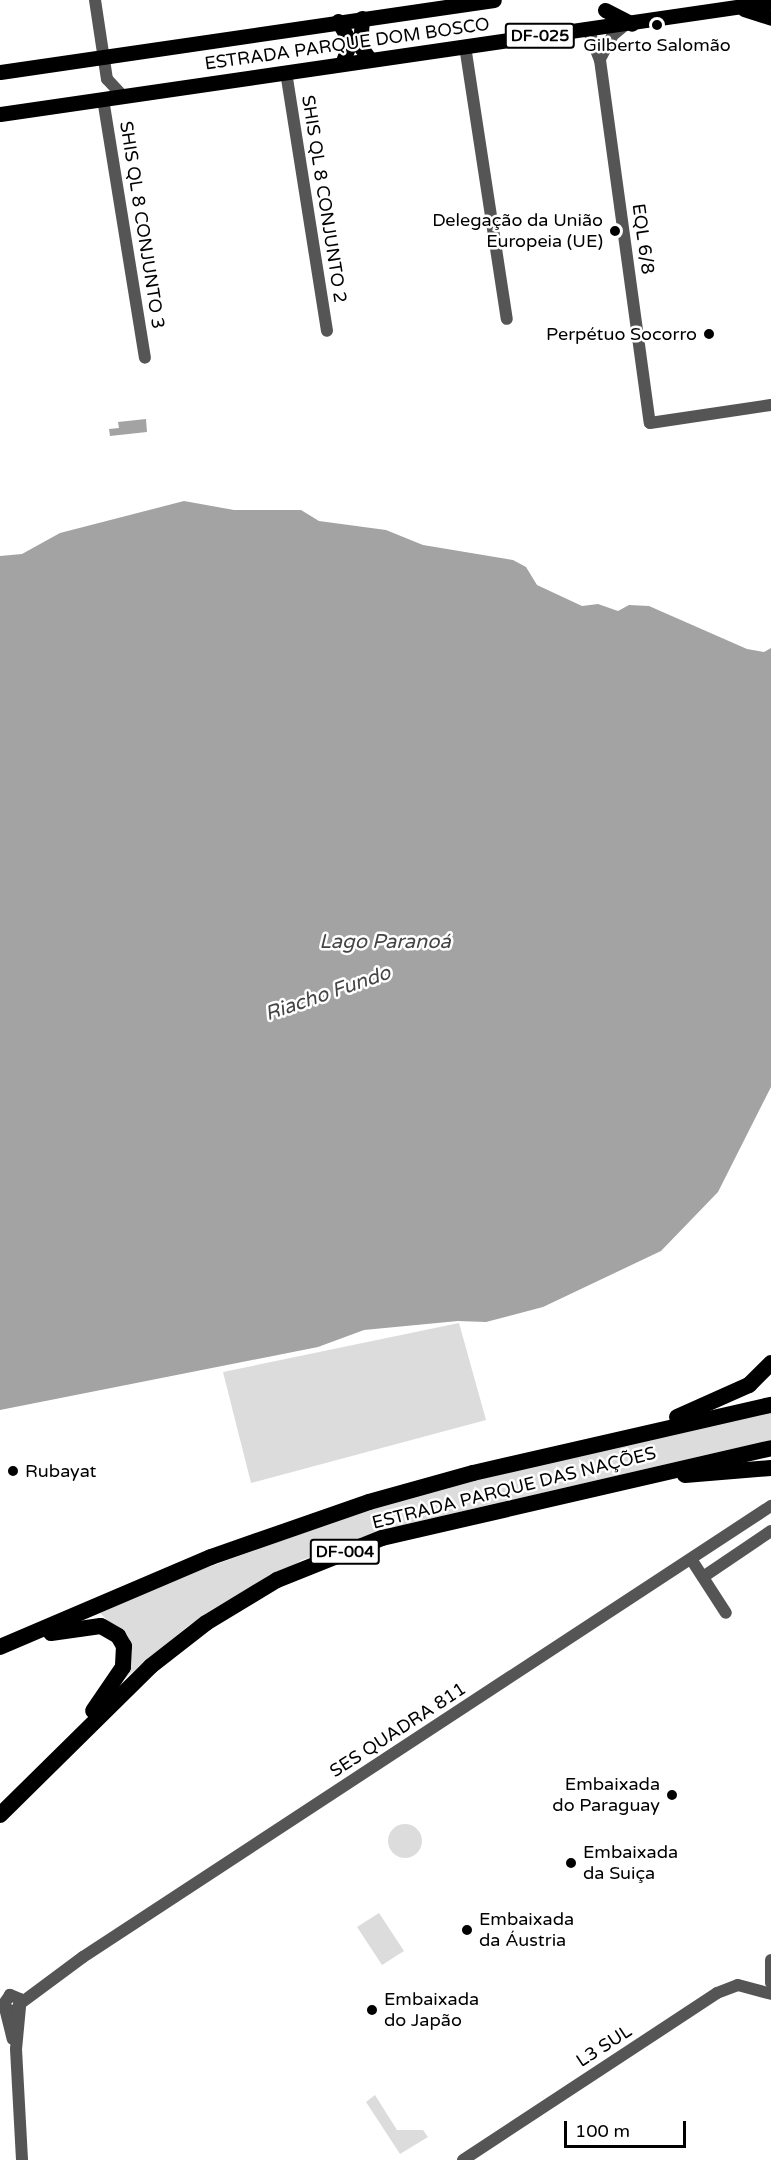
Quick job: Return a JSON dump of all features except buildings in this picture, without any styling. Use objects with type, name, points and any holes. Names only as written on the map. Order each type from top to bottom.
[{"type":"highway","points":[[615,1440],[728,1397],[749,1386],[771,1364]]},
{"type":"highway","name":"ESTRADA PARQUE DAS NAÇÕES","points":[[5,1644],[211,1557],[313,1520],[473,1473],[771,1405]]},
{"type":"highway","name":"ESTRADA PARQUE DAS NAÇÕES","points":[[0,1815],[152,1666],[206,1623],[277,1580],[382,1538],[771,1448]]},
{"type":"highway","points":[[651,1474],[771,1468]]},
{"type":"highway","points":[[5,1644],[87,1626],[101,1626],[118,1636],[126,1656],[123,1667],[72,1742]]},
{"type":"main road","name":"ESTRADA PARQUE DOM BOSCO","points":[[0,78],[7,71],[108,55],[494,0]]},
{"type":"main road","name":"ESTRADA PARQUE DOM BOSCO","points":[[1,113],[771,2]]},
{"type":"main road","points":[[738,7],[771,18]]},
{"type":"main road","points":[[605,10],[629,24]]},
{"type":"main road","points":[[362,18],[360,46],[370,60]]},
{"type":"main road","points":[[338,21],[350,42],[342,64]]},
{"type":"street","points":[[95,0],[100,38],[108,55],[110,85],[123,96]]},
{"type":"street","points":[[600,60],[613,34],[629,24]]},
{"type":"street","name":"EQL 6/8","points":[[588,29],[600,60],[650,423],[771,405]]},
{"type":"street","points":[[465,46],[507,319]]},
{"type":"street","name":"SHIS QL 8 CONJUNTO 2","points":[[286,72],[327,331]]},
{"type":"street","name":"SHIS QL 8 CONJUNTO 3","points":[[103,99],[145,358]]},
{"type":"street","name":"SES QUADRA 811","points":[[9,2000],[44,1984],[771,1506]]},
{"type":"street","points":[[703,1577],[771,1531]]},
{"type":"street","points":[[691,1559],[726,1613]]},
{"type":"street","points":[[771,1960],[771,1983]]},
{"type":"street","name":"L3 SUL","points":[[463,2160],[717,1993],[738,1985],[771,1994]]},
{"type":"street","points":[[9,2000],[16,2049],[22,2160]]},
{"type":"shaded area","points":[[459,1323],[486,1420],[251,1483],[223,1372]]},
{"type":"shaded area","points":[[771,1410],[771,1440],[412,1523],[302,1560],[188,1626],[110,1691],[127,1640],[100,1613],[189,1574],[370,1509],[521,1466]]},
{"type":"shaded area","points":[[405,1824],[417,1829],[422,1841],[417,1853],[405,1858],[393,1853],[388,1841],[393,1829]]},
{"type":"shaded area","points":[[379,1913],[404,1951],[382,1965],[357,1927]]},
{"type":"shaded area","points":[[375,2095],[397,2130],[423,2130],[428,2137],[400,2154],[366,2102]]},
{"type":"water","points":[[146,419],[147,432],[110,436],[109,429],[119,428],[118,422]]},
{"type":"water","name":"Lago Paranoá","points":[[184,501],[234,510],[301,510],[319,521],[386,530],[423,545],[513,560],[526,567],[537,585],[582,606],[598,604],[618,611],[629,605],[649,606],[747,649],[764,652],[771,648],[771,1087],[718,1192],[661,1251],[543,1307],[486,1322],[458,1321],[364,1330],[318,1347],[0,1410],[0,556],[22,554],[60,533]]},
{"type":"place","name":"Gilberto Salomão","points":[[657,25]]},
{"type":"place","name":"Delegação da União Europeia (UE)","points":[[615,231]]},
{"type":"place","name":"Perpétuo Socorro","points":[[709,334]]},
{"type":"place","name":"Rubayat","points":[[13,1471]]},
{"type":"place","name":"Embaixada do Paraguay","points":[[672,1795]]},
{"type":"place","name":"Embaixada da Suiça","points":[[571,1863]]},
{"type":"place","name":"Embaixada da Áustria","points":[[467,1930]]},
{"type":"place","name":"Embaixada do Japão","points":[[372,2010]]},
{"type":"water label","name":"Riacho Fundo","points":[[328,994]]}]
